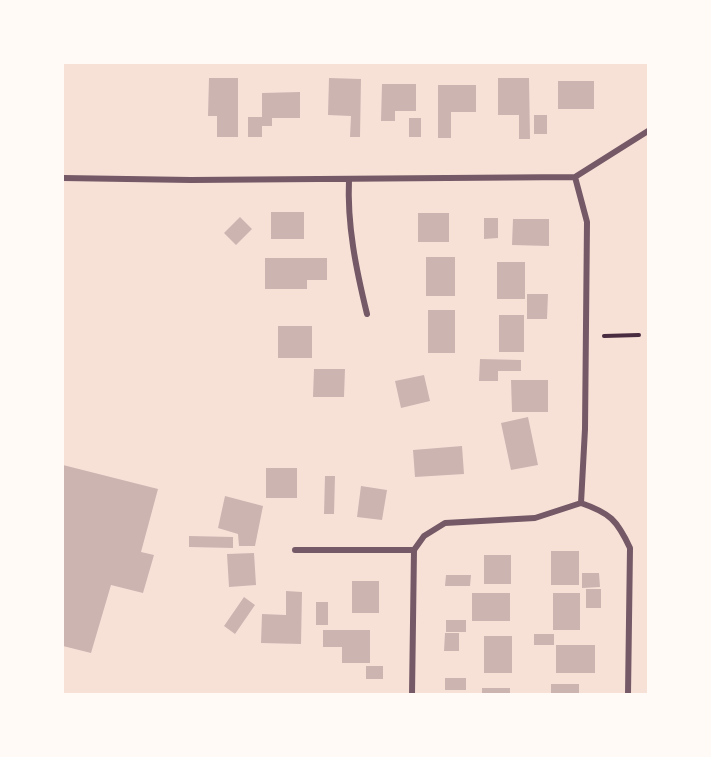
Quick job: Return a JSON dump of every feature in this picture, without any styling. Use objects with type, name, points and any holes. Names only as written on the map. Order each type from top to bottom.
[{"type":"street","points":[[63,178],[574,177],[648,131]]},
{"type":"street","points":[[574,177],[587,222],[585,429],[581,503]]},
{"type":"street","points":[[349,179],[348,205],[354,260],[367,314]]},
{"type":"street","points":[[412,694],[414,550],[424,536],[445,523],[535,518],[581,503],[606,512],[621,529],[630,548],[628,694]]},
{"type":"street","points":[[295,549],[414,550]]},
{"type":"path","points":[[604,336],[639,335]]},
{"type":"building","points":[[209,78],[238,78],[238,137],[217,137],[217,116],[208,116]]},
{"type":"building","points":[[329,78],[361,79],[360,137],[350,137],[351,116],[328,115]]},
{"type":"building","points":[[498,78],[529,78],[530,139],[519,139],[519,115],[498,115]]},
{"type":"building","points":[[558,81],[594,81],[594,109],[558,109]]},
{"type":"building","points":[[382,84],[416,84],[416,111],[395,111],[395,121],[381,121]]},
{"type":"building","points":[[438,85],[476,85],[476,112],[451,112],[451,138],[438,138]]},
{"type":"building","points":[[300,92],[300,118],[272,118],[272,126],[262,126],[262,137],[248,137],[248,117],[262,117],[262,93]]},
{"type":"building","points":[[534,115],[547,115],[547,134],[534,134]]},
{"type":"building","points":[[409,118],[421,118],[421,137],[409,137]]},
{"type":"building","points":[[271,212],[304,212],[304,239],[271,239]]},
{"type":"building","points":[[418,213],[449,213],[449,242],[418,242]]},
{"type":"building","points":[[240,217],[252,229],[236,245],[224,233]]},
{"type":"building","points":[[484,218],[498,218],[498,238],[484,239]]},
{"type":"building","points":[[513,219],[549,219],[549,246],[512,245]]},
{"type":"building","points":[[426,257],[455,257],[455,296],[426,296]]},
{"type":"building","points":[[265,258],[327,258],[327,280],[307,280],[307,289],[265,289]]},
{"type":"building","points":[[497,262],[525,262],[525,299],[497,299]]},
{"type":"building","points":[[527,294],[548,294],[547,319],[527,319]]},
{"type":"building","points":[[428,310],[455,310],[455,353],[428,353]]},
{"type":"building","points":[[499,315],[524,315],[524,352],[499,352]]},
{"type":"building","points":[[278,326],[312,326],[312,358],[278,358]]},
{"type":"building","points":[[480,359],[521,360],[521,371],[498,371],[498,381],[479,381]]},
{"type":"building","points":[[314,369],[345,369],[344,397],[313,397]]},
{"type":"building","points":[[424,375],[430,401],[401,408],[395,381]]},
{"type":"building","points":[[511,380],[548,380],[548,412],[512,412]]},
{"type":"building","points":[[528,417],[538,465],[511,470],[501,423]]},
{"type":"building","points":[[462,446],[464,474],[415,477],[413,450]]},
{"type":"building","points":[[63,465],[158,489],[141,552],[154,555],[143,593],[111,585],[91,653],[63,646]]},
{"type":"building","points":[[266,468],[297,468],[297,498],[266,498]]},
{"type":"building","points":[[325,476],[335,476],[334,514],[324,514]]},
{"type":"building","points":[[361,486],[387,490],[382,520],[357,517]]},
{"type":"building","points":[[225,496],[263,506],[255,546],[239,546],[238,534],[218,528]]},
{"type":"building","points":[[189,536],[233,537],[233,548],[189,547]]},
{"type":"building","points":[[551,551],[579,551],[579,585],[551,585]]},
{"type":"building","points":[[254,553],[256,585],[229,587],[227,554]]},
{"type":"building","points":[[484,555],[511,555],[511,584],[484,584]]},
{"type":"building","points":[[582,573],[599,573],[600,587],[582,588]]},
{"type":"building","points":[[446,575],[471,575],[470,586],[445,586]]},
{"type":"building","points":[[352,581],[379,581],[379,613],[352,613]]},
{"type":"building","points":[[586,589],[601,589],[601,608],[586,608]]},
{"type":"building","points":[[286,591],[302,592],[301,644],[261,643],[262,614],[286,615]]},
{"type":"building","points":[[472,593],[510,593],[510,621],[472,621]]},
{"type":"building","points":[[553,593],[580,593],[580,630],[553,630]]},
{"type":"building","points":[[244,597],[255,605],[235,634],[224,626]]},
{"type":"building","points":[[316,602],[328,602],[328,625],[316,625]]},
{"type":"building","points":[[446,620],[466,620],[466,632],[446,632]]},
{"type":"building","points":[[323,630],[370,630],[370,663],[342,663],[342,647],[323,647]]},
{"type":"building","points":[[445,633],[459,633],[459,651],[444,651]]},
{"type":"building","points":[[534,634],[554,634],[554,645],[534,645]]},
{"type":"building","points":[[484,636],[512,636],[512,673],[484,673]]},
{"type":"building","points":[[556,645],[595,645],[595,673],[556,673]]},
{"type":"building","points":[[366,666],[383,666],[383,679],[366,679]]},
{"type":"building","points":[[445,678],[466,678],[466,690],[445,690]]},
{"type":"building","points":[[551,684],[579,684],[579,694],[551,694]]},
{"type":"building","points":[[482,688],[510,688],[510,694],[482,694]]}]
